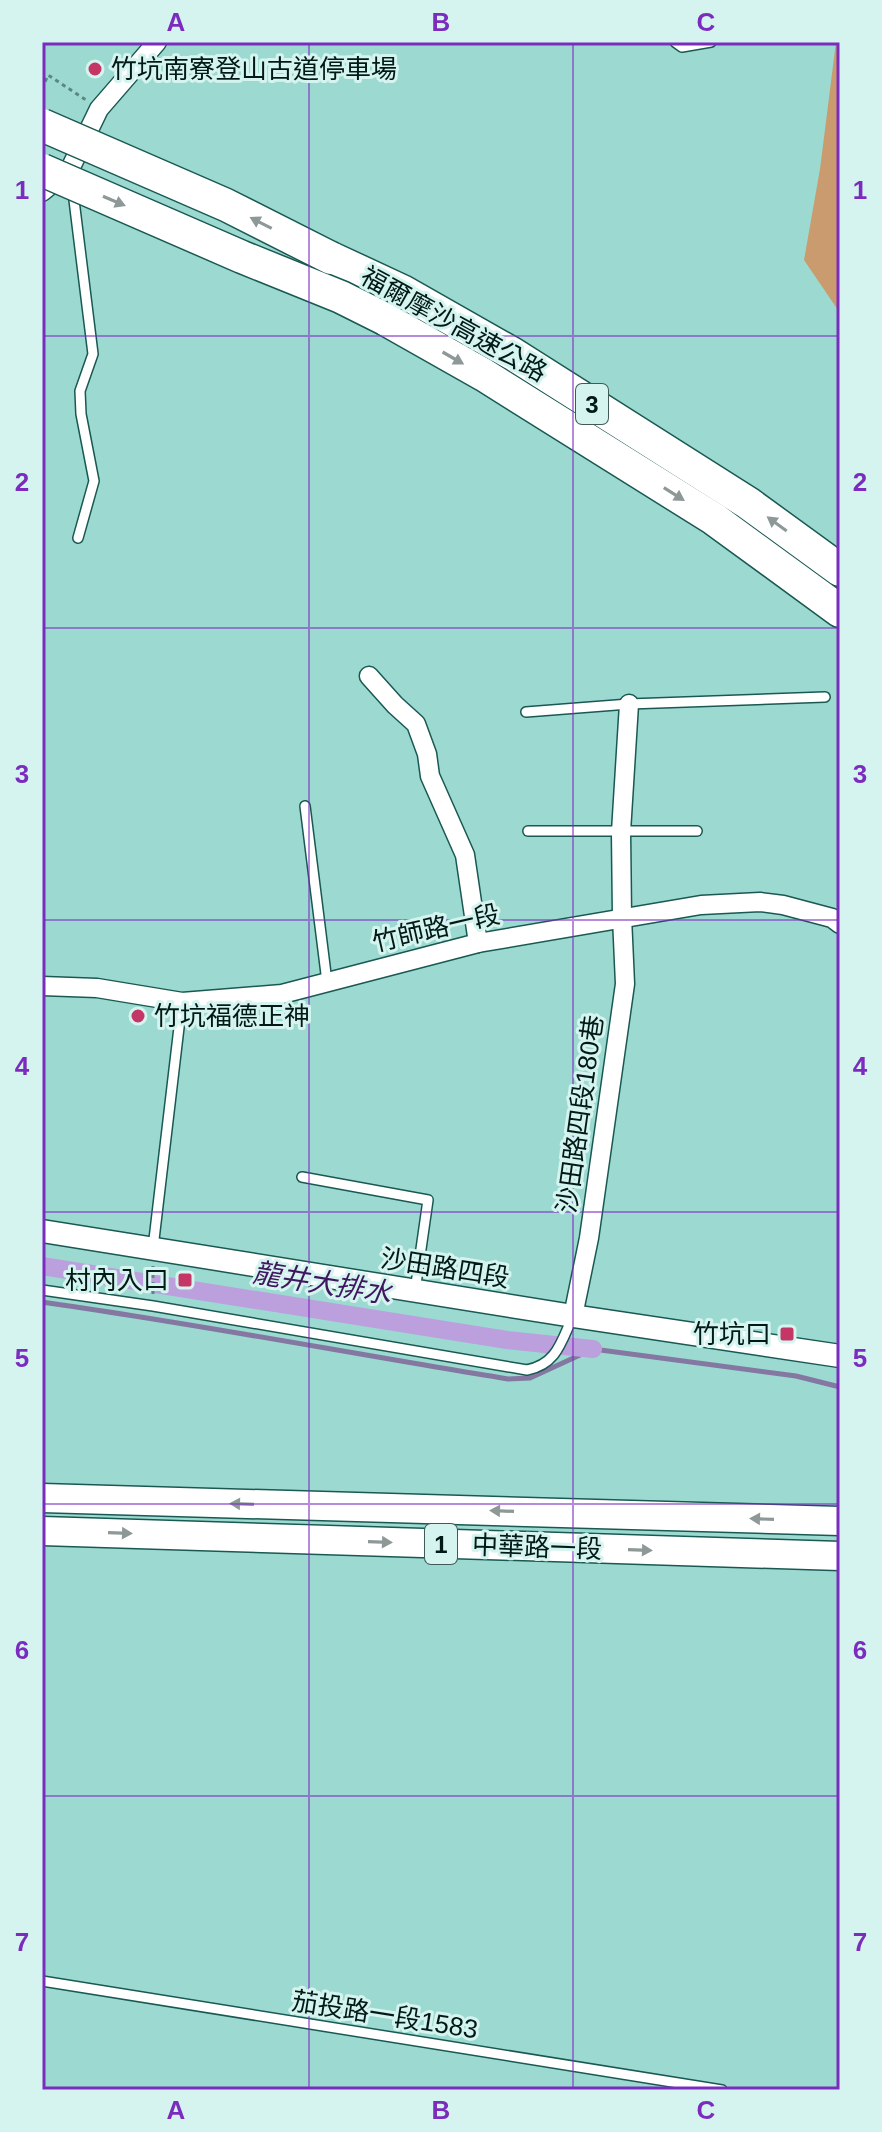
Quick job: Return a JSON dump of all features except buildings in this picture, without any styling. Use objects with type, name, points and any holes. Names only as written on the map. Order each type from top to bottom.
[{"type":"highway","name":"福爾摩沙高速公路","points":[[42,125],[226,205],[402,291],[513,354],[748,503],[840,570]]},
{"type":"highway","name":"福爾摩沙高速公路","points":[[56,170],[242,257],[341,297],[385,319],[484,375],[714,519],[840,611]]},
{"type":"main road","name":"中華路一段","points":[[42,1498],[840,1521]]},
{"type":"main road","name":"中華路一段","points":[[42,1531],[840,1556]]},
{"type":"street","points":[[42,192],[99,109],[157,42]]},
{"type":"street","points":[[369,676],[416,724],[427,754],[430,776],[465,855],[478,943]]},
{"type":"street","name":"沙田路四段180巷","points":[[573,1316],[589,1238],[625,984],[621,832],[629,704]]},
{"type":"street","name":"竹師路一段","points":[[42,986],[97,988],[182,1002],[282,994],[478,943],[701,905],[760,902],[783,905],[832,918],[840,924]]},
{"type":"street","name":"沙田路四段","points":[[42,1231],[153,1255],[415,1291],[840,1356]]},
{"type":"lane","points":[[675,42],[682,47],[711,42]]},
{"type":"lane","points":[[56,170],[93,354],[80,391],[81,414],[94,481],[78,538]]},
{"type":"lane","points":[[526,712],[629,704],[825,697]]},
{"type":"lane","points":[[305,806],[327,982]]},
{"type":"lane","points":[[528,831],[697,831]]},
{"type":"lane","points":[[153,1255],[182,1002]]},
{"type":"lane","points":[[302,1177],[428,1200],[415,1291]]},
{"type":"lane","points":[[42,1290],[527,1370],[550,1361],[573,1316]]},
{"type":"lane","name":"茄投路一段1583","points":[[42,1981],[722,2090]]},
{"type":"path","points":[[42,89],[48,75],[99,109]]},
{"type":"path","points":[[153,1255],[153,1298]]},
{"type":"shaded area","points":[[836,42],[840,42],[840,313],[804,260],[820,169]]},
{"type":"waterway","name":"龍井大排水","points":[[42,1266],[507,1340],[593,1349]]},
{"type":"waterway","points":[[42,1302],[508,1379],[530,1378],[593,1349],[796,1376],[840,1387]]},
{"type":"place","name":"竹坑南寮登山古道停車場","points":[[95,69]]},
{"type":"place","name":"竹坑福德正神","points":[[138,1016]]},
{"type":"place","name":"村內入口","points":[[185,1280]]},
{"type":"place","name":"竹坑口","points":[[787,1334]]}]
